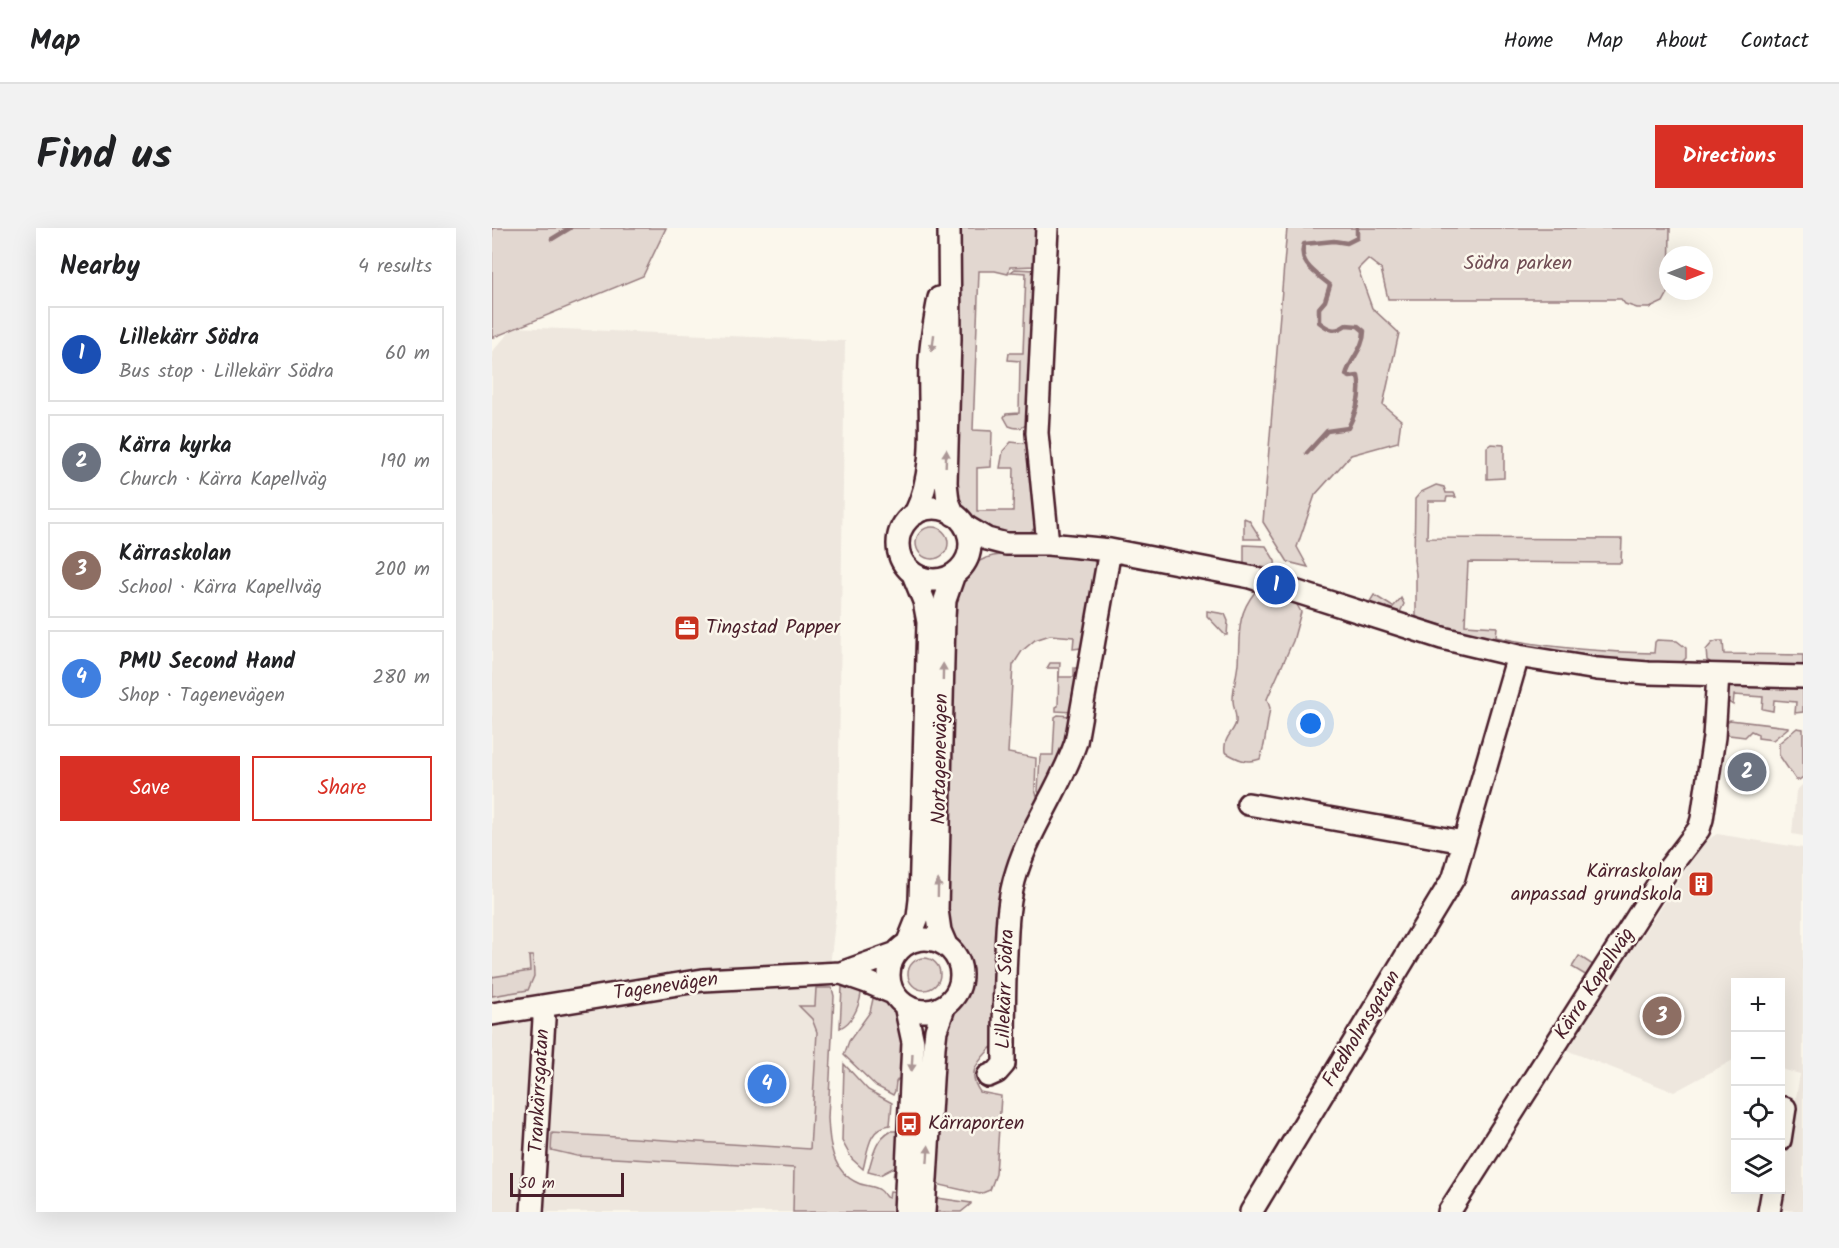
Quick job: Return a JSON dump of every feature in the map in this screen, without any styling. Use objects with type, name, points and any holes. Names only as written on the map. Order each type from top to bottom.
[{"type":"street","points":[[1047,228],[1037,433],[1048,544]]},
{"type":"street","name":"Nortagenevägen","points":[[905,1212],[913,1042],[899,999],[889,984],[888,974],[918,917],[920,900],[928,622],[924,601],[913,574],[899,555],[897,543],[906,521],[915,514],[927,480],[930,361],[948,236]]},
{"type":"street","name":"Nortagenevägen","points":[[924,1212],[936,1030],[945,1005],[954,997],[959,987],[961,975],[954,953],[946,945],[940,931],[937,910],[945,600],[969,545],[948,501],[946,483],[950,339],[948,236]]},
{"type":"street","points":[[915,514],[935,508],[987,539],[1006,544],[1048,544],[1110,550],[1250,577],[1432,635],[1518,656],[1597,669],[1648,673],[1803,677]]},
{"type":"street","points":[[913,574],[923,579],[944,579],[985,550],[1006,544]]},
{"type":"street","name":"Lillekärr Södra","points":[[988,1076],[997,1072],[1004,1064],[1004,982],[1010,895],[1024,850],[1040,815],[1069,763],[1076,742],[1110,550]]},
{"type":"street","name":"Fredholmsgatan","points":[[1251,1212],[1454,877],[1518,656]]},
{"type":"street","name":"Kärra Kapellväg","points":[[1449,1212],[1666,872],[1699,829],[1714,737],[1718,675]]},
{"type":"street","points":[[1248,804],[1464,842]]},
{"type":"street","points":[[901,948],[927,938],[946,945]]},
{"type":"street","name":"Tagenevägen","points":[[492,1014],[703,980],[842,973],[901,948]]},
{"type":"street","name":"Tagenevägen","points":[[842,973],[867,981],[899,999]]},
{"type":"street","points":[[899,999],[925,1011],[936,1010],[945,1005]]},
{"type":"street","name":"Trankärrsgatan","points":[[532,1212],[544,1019],[542,1006]]},
{"type":"street","points":[[1769,1212],[1772,1194]]},
{"type":"shaded area","points":[[514,327],[845,341],[837,903],[826,1002],[812,1212],[492,1212],[492,352]]},
{"type":"shaded area","points":[[1803,784],[1803,836],[1792,834],[1796,791]]},
{"type":"shaded area","points":[[1717,834],[1803,848],[1803,1212],[1777,1209],[1780,1194],[1785,1194],[1785,1162],[1800,1074],[1785,1070],[1785,978],[1731,978],[1731,1061],[1674,1092],[1566,1050],[1704,842]]},
{"type":"green space","points":[[492,228],[666,228],[643,276],[492,338]]},
{"type":"green space","points":[[961,228],[1037,228],[1035,266],[1010,267],[1008,274],[979,271],[973,430],[992,431],[991,467],[977,468],[977,511],[1013,511],[1014,468],[1000,468],[1003,451],[1011,442],[1030,444],[1038,525],[1028,534],[999,535],[968,518],[957,505],[954,407]]},
{"type":"green space","name":"Södra parken","points":[[1287,228],[1670,228],[1670,246],[1659,246],[1659,300],[1664,300],[1650,308],[1637,308],[1625,304],[1621,299],[1388,299],[1381,269],[1368,259],[1358,269],[1372,308],[1399,333],[1383,405],[1401,420],[1398,442],[1351,455],[1315,495],[1297,547],[1308,567],[1288,562],[1263,522]]},
{"type":"green space","points":[[1015,269],[1035,270],[1031,421],[1018,428],[1009,426],[1004,417],[1006,414],[1019,413],[1020,361],[1008,360],[1009,353],[1023,353],[1026,273],[1011,272]]},
{"type":"green space","points":[[1491,444],[1504,445],[1504,478],[1487,479],[1487,447]]},
{"type":"green space","points":[[1436,485],[1444,487],[1446,493],[1454,493],[1456,497],[1447,497],[1446,501],[1428,501],[1427,538],[1622,539],[1621,563],[1468,562],[1465,625],[1497,627],[1496,637],[1555,647],[1594,650],[1654,653],[1657,640],[1677,641],[1686,648],[1686,658],[1682,662],[1670,663],[1613,659],[1524,646],[1466,633],[1416,617],[1415,499],[1421,492]]},
{"type":"green space","points":[[1244,518],[1249,520],[1261,539],[1244,539]]},
{"type":"green space","points":[[932,527],[943,532],[948,543],[943,554],[932,559],[921,554],[916,543],[921,532]]},
{"type":"green space","points":[[1244,545],[1266,546],[1275,561],[1276,569],[1244,565]]},
{"type":"green space","points":[[1025,552],[1092,557],[1097,566],[1081,648],[1073,649],[1074,637],[1050,635],[1035,640],[1022,651],[1013,665],[1008,753],[1036,758],[1035,790],[1038,799],[995,1043],[980,1060],[974,1071],[980,1092],[1001,1096],[996,1174],[990,1190],[980,1194],[936,1184],[942,1035],[953,1006],[964,991],[967,976],[965,960],[953,940],[947,919],[949,657],[957,581],[971,565],[986,558]]},
{"type":"green space","points":[[1255,592],[1274,595],[1296,603],[1301,612],[1293,641],[1267,699],[1270,708],[1260,759],[1246,761],[1225,752],[1225,747],[1236,722],[1233,695],[1240,626],[1245,609]]},
{"type":"green space","points":[[1374,595],[1393,607],[1401,598],[1404,604],[1400,612],[1395,612],[1369,603]]},
{"type":"green space","points":[[1207,611],[1225,614],[1228,621],[1227,635],[1207,616]]},
{"type":"green space","points":[[1717,641],[1723,641],[1724,654],[1803,655],[1803,665],[1713,664],[1707,660],[1706,650]]},
{"type":"green space","points":[[1050,663],[1060,663],[1059,677],[1074,677],[1074,668],[1078,668],[1072,712],[1056,711],[1059,668],[1047,668]]},
{"type":"green space","points":[[1803,685],[1803,712],[1795,713],[1796,702],[1774,700],[1773,711],[1762,709],[1763,697],[1734,695],[1733,705],[1725,700],[1727,687],[1732,686]]},
{"type":"green space","points":[[1058,715],[1071,716],[1063,754],[1041,796],[1038,791],[1040,757],[1041,755],[1053,755],[1055,717]]},
{"type":"green space","points":[[1730,720],[1788,728],[1773,740],[1758,738],[1758,734],[1751,731],[1745,737],[1721,734],[1721,726]]},
{"type":"green space","points":[[1797,728],[1803,729],[1803,777],[1799,780],[1796,780],[1779,755],[1779,743]]},
{"type":"green space","points":[[529,956],[533,956],[534,976],[528,990],[492,996],[492,977],[530,971]]},
{"type":"green space","points":[[1579,956],[1593,965],[1587,976],[1572,967]]},
{"type":"green space","points":[[924,958],[935,963],[940,974],[935,985],[924,990],[913,985],[908,974],[913,963]]},
{"type":"green space","points":[[842,987],[860,991],[861,994],[854,1014],[840,1028]]},
{"type":"green space","points":[[816,988],[832,988],[834,996],[828,1118],[829,1137],[834,1156],[842,1172],[849,1178],[878,1189],[889,1198],[890,1191],[898,1192],[897,1212],[793,1212],[794,1168],[577,1156],[551,1150],[552,1133],[810,1149],[817,1032],[812,1019],[799,1006],[815,1006]]},
{"type":"green space","points":[[875,990],[895,1009],[901,1019],[903,1029],[902,1079],[896,1082],[893,1095],[876,1086],[844,1055],[849,1041],[870,1012]]},
{"type":"green space","points":[[844,1064],[868,1090],[892,1103],[890,1125],[883,1127],[873,1135],[863,1169],[852,1159],[842,1141]]},
{"type":"green space","points":[[890,1131],[900,1131],[897,1178],[893,1177],[895,1167],[880,1175],[868,1172],[878,1144]]},
{"type":"green space","points":[[935,1199],[971,1204],[961,1212],[935,1212]]},
{"type":"waterway","points":[[552,239],[570,228]]},
{"type":"waterway","points":[[1307,453],[1327,431],[1348,428],[1351,422],[1358,403],[1359,383],[1358,376],[1346,375],[1362,343],[1364,331],[1358,326],[1346,325],[1332,330],[1319,322],[1319,308],[1325,301],[1330,285],[1306,262],[1303,257],[1304,244],[1334,241],[1347,243],[1357,238],[1357,228]]},
{"type":"place","name":"Lillekärr Södra","points":[[1276,585]]},
{"type":"place","name":"Tingstad Papper","points":[[687,628]]},
{"type":"place","name":"Kärra kyrka","points":[[1747,772]]},
{"type":"place","name":"Kärraskolan anpassad grundskola","points":[[1701,884]]},
{"type":"place","name":"Kärraskolan","points":[[1662,1016]]},
{"type":"place","name":"PMU Second Hand","points":[[767,1084]]},
{"type":"place","name":"Kärraporten","points":[[909,1124]]}]
